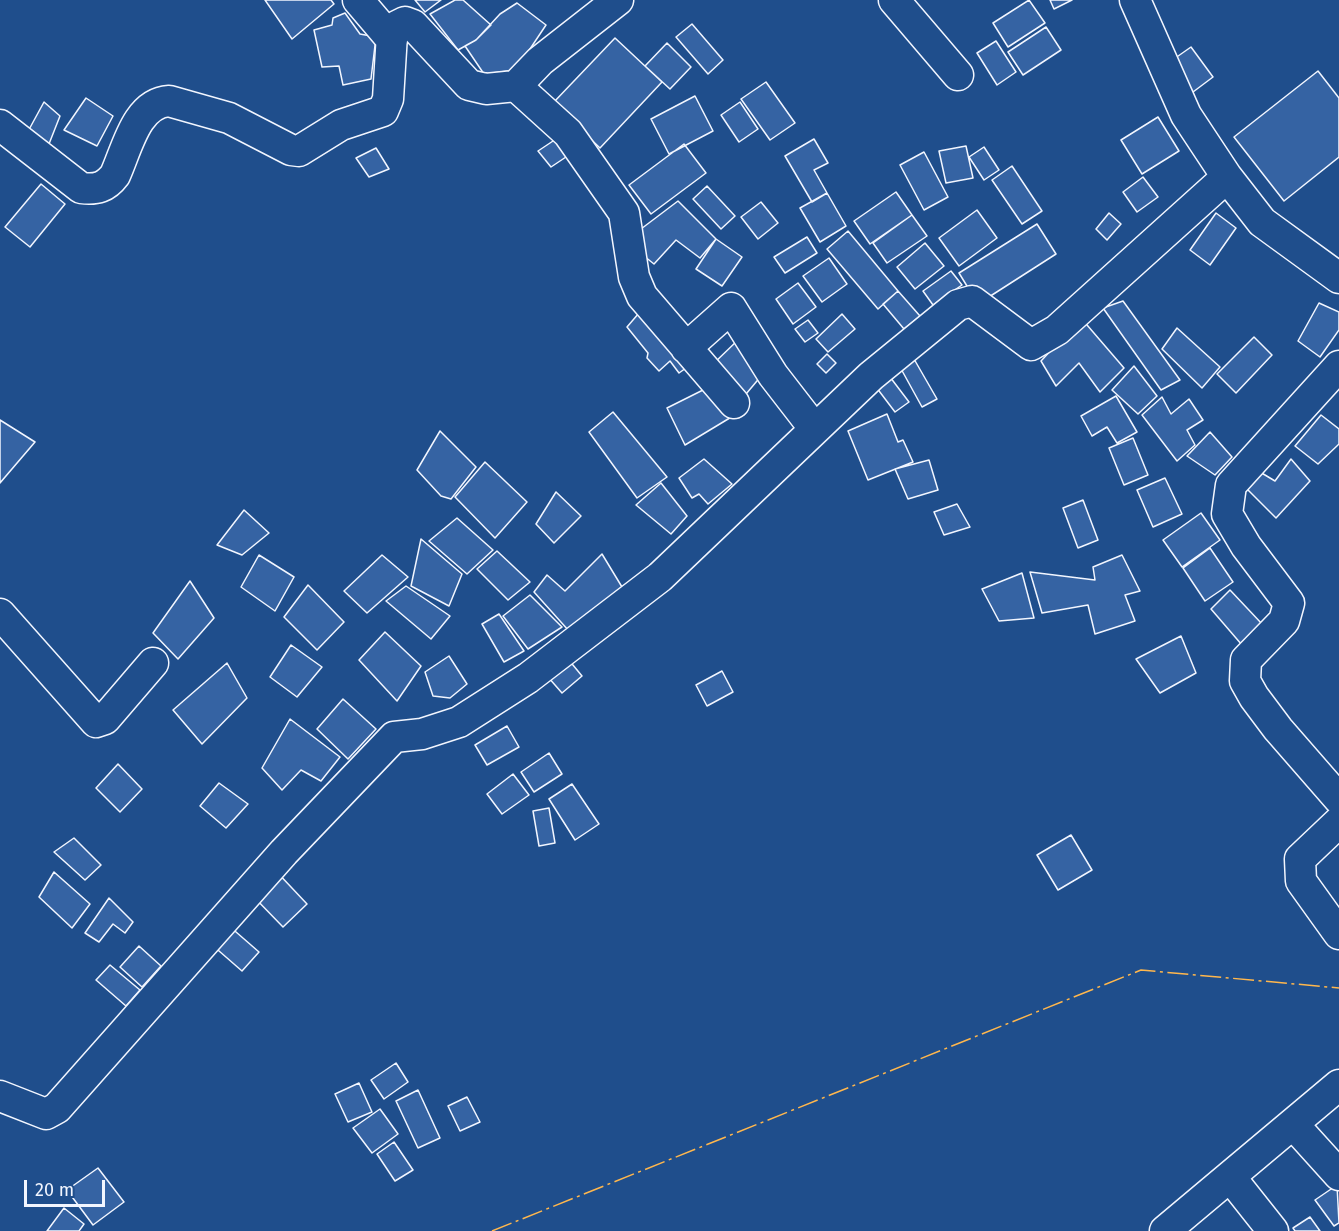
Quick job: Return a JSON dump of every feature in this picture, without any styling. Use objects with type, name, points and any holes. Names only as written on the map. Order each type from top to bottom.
[{"type":"street","points":[[358,0],[392,40]]},
{"type":"street","points":[[0,125],[81,188],[91,189],[109,183],[115,175],[144,112],[160,102],[169,101],[222,115],[291,150],[299,151],[341,125],[383,111],[388,99],[392,40],[397,26],[405,22],[413,25],[469,85],[486,89],[516,86],[540,61],[618,0]]},
{"type":"street","points":[[894,0],[958,75]]},
{"type":"street","points":[[1135,0],[1186,115],[1227,177],[1262,222],[1339,278]]},
{"type":"street","points":[[516,86],[568,133],[618,202],[627,224],[634,277],[642,296],[734,403]]},
{"type":"street","points":[[0,1096],[46,1114],[57,1108],[276,861],[394,737],[422,734],[459,722],[528,678],[660,577],[814,428],[871,376],[958,305],[972,301],[1031,345],[1040,342],[1057,330],[1227,177]]},
{"type":"street","points":[[686,348],[731,308],[773,375],[814,428]]},
{"type":"street","points":[[1339,366],[1231,485],[1227,513],[1246,546],[1289,603],[1284,621],[1246,660],[1245,681],[1278,729],[1339,799]]},
{"type":"street","points":[[0,614],[96,722],[105,719],[153,663]]},
{"type":"street","points":[[1339,822],[1300,859],[1301,881],[1339,934]]},
{"type":"street","points":[[1166,1231],[1339,1085]]},
{"type":"street","points":[[1293,1124],[1339,1175]]},
{"type":"street","points":[[1231,1178],[1274,1231]]},
{"type":"building","points":[[265,0],[331,0],[334,4],[292,39]]},
{"type":"building","points":[[415,0],[441,0],[425,12]]},
{"type":"building","points":[[455,0],[463,0],[491,25],[476,40],[458,50],[430,14]]},
{"type":"building","points":[[1029,0],[1045,23],[1008,47],[993,23]]},
{"type":"building","points":[[1050,0],[1072,0],[1054,9]]},
{"type":"building","points":[[517,3],[546,25],[516,70],[484,74],[465,46],[476,40],[500,14]]},
{"type":"building","points":[[345,13],[360,34],[376,37],[371,79],[343,85],[339,66],[322,67],[314,30],[332,25],[333,18]]},
{"type":"building","points":[[692,24],[723,60],[708,74],[676,37]]},
{"type":"building","points":[[1046,27],[1061,50],[1023,75],[1008,52]]},
{"type":"building","points":[[615,38],[662,82],[600,148],[553,103]]},
{"type":"building","points":[[996,41],[1016,72],[997,85],[977,53]]},
{"type":"building","points":[[667,43],[691,67],[670,89],[645,66]]},
{"type":"building","points":[[1191,47],[1213,77],[1193,92],[1171,61]]},
{"type":"building","points":[[1318,71],[1339,98],[1339,157],[1284,201],[1234,137]]},
{"type":"building","points":[[766,82],[795,123],[770,140],[741,99]]},
{"type":"building","points":[[695,96],[713,131],[669,154],[651,119]]},
{"type":"building","points":[[86,98],[113,116],[97,146],[64,130]]},
{"type":"building","points":[[44,102],[60,116],[47,149],[26,135]]},
{"type":"building","points":[[740,102],[758,129],[739,142],[721,115]]},
{"type":"building","points":[[1158,117],[1179,151],[1142,174],[1121,140]]},
{"type":"building","points":[[556,139],[569,155],[551,167],[538,151]]},
{"type":"building","points":[[814,139],[828,163],[814,170],[827,193],[812,202],[785,156]]},
{"type":"building","points":[[684,144],[706,173],[651,214],[629,185]]},
{"type":"building","points":[[966,146],[973,178],[946,183],[939,151]]},
{"type":"building","points":[[984,147],[999,170],[984,180],[969,157]]},
{"type":"building","points":[[376,148],[389,169],[369,177],[356,158]]},
{"type":"building","points":[[924,152],[948,197],[924,210],[900,165]]},
{"type":"building","points":[[1012,166],[1042,211],[1022,224],[992,180]]},
{"type":"building","points":[[1143,177],[1158,197],[1137,212],[1123,192]]},
{"type":"building","points":[[41,184],[65,204],[30,247],[5,227]]},
{"type":"building","points":[[707,186],[735,216],[721,229],[693,199]]},
{"type":"building","points":[[896,192],[912,215],[870,244],[854,221]]},
{"type":"building","points":[[827,193],[846,226],[820,242],[800,208]]},
{"type":"building","points":[[678,201],[716,239],[700,258],[676,240],[654,264],[644,256],[633,235]]},
{"type":"building","points":[[761,202],[778,223],[758,239],[741,217]]},
{"type":"building","points":[[977,210],[997,238],[959,266],[939,238]]},
{"type":"building","points":[[1109,213],[1121,224],[1107,240],[1096,229]]},
{"type":"building","points":[[1216,213],[1236,228],[1210,265],[1190,250]]},
{"type":"building","points":[[912,215],[927,236],[887,263],[873,243]]},
{"type":"building","points":[[1037,224],[1056,254],[978,304],[959,273]]},
{"type":"building","points":[[848,231],[898,291],[878,309],[827,249]]},
{"type":"building","points":[[807,237],[817,253],[785,273],[774,257]]},
{"type":"building","points":[[716,239],[742,257],[722,286],[696,269]]},
{"type":"building","points":[[925,243],[944,266],[915,289],[897,267]]},
{"type":"building","points":[[829,258],[847,284],[822,302],[803,276]]},
{"type":"building","points":[[951,271],[962,285],[933,305],[923,291]]},
{"type":"building","points":[[798,283],[816,307],[793,324],[776,299]]},
{"type":"building","points":[[898,291],[920,316],[904,329],[883,304]]},
{"type":"building","points":[[1123,301],[1180,380],[1161,390],[1103,308]]},
{"type":"building","points":[[1319,303],[1339,312],[1339,330],[1320,357],[1298,341]]},
{"type":"building","points":[[645,306],[693,363],[679,373],[670,361],[659,371],[647,358],[648,353],[627,327]]},
{"type":"building","points":[[842,314],[855,329],[828,352],[816,339]]},
{"type":"building","points":[[1081,318],[1124,368],[1100,392],[1079,363],[1056,386],[1041,361]]},
{"type":"building","points":[[808,320],[818,333],[805,342],[795,329]]},
{"type":"building","points":[[1177,328],[1220,367],[1202,388],[1162,349]]},
{"type":"building","points":[[1254,337],[1272,355],[1236,393],[1217,374]]},
{"type":"building","points":[[739,339],[767,369],[741,400],[711,366]]},
{"type":"building","points":[[827,354],[836,363],[826,373],[817,364]]},
{"type":"building","points":[[914,359],[937,399],[922,407],[900,367]]},
{"type":"building","points":[[1134,366],[1157,396],[1138,414],[1112,390]]},
{"type":"building","points":[[887,373],[909,402],[895,412],[873,383]]},
{"type":"building","points":[[713,385],[738,413],[685,445],[667,408]]},
{"type":"building","points":[[1116,396],[1137,432],[1117,443],[1107,427],[1092,436],[1081,416]]},
{"type":"building","points":[[1162,397],[1171,414],[1189,399],[1203,420],[1187,430],[1195,445],[1177,461],[1142,415]]},
{"type":"building","points":[[613,412],[667,477],[637,498],[589,432]]},
{"type":"building","points":[[887,414],[898,442],[903,440],[913,462],[868,480],[848,431]]},
{"type":"building","points":[[1321,415],[1339,429],[1339,444],[1318,464],[1295,446]]},
{"type":"building","points":[[0,420],[35,442],[0,483]]},
{"type":"building","points":[[440,431],[476,467],[451,499],[441,496],[417,470]]},
{"type":"building","points":[[1210,432],[1232,457],[1215,475],[1187,456]]},
{"type":"building","points":[[1133,438],[1148,475],[1124,485],[1109,448]]},
{"type":"building","points":[[704,459],[732,484],[708,504],[699,494],[692,498],[679,478]]},
{"type":"building","points":[[1291,459],[1310,481],[1276,518],[1244,486],[1260,472],[1275,481]]},
{"type":"building","points":[[929,460],[938,490],[908,499],[895,469]]},
{"type":"building","points":[[485,462],[527,502],[495,538],[455,497]]},
{"type":"building","points":[[1165,478],[1182,514],[1153,527],[1137,490]]},
{"type":"building","points":[[661,483],[687,516],[671,534],[636,505]]},
{"type":"building","points":[[556,492],[581,516],[554,543],[536,524]]},
{"type":"building","points":[[1083,500],[1098,540],[1078,548],[1063,508]]},
{"type":"building","points":[[957,504],[970,527],[944,535],[934,512]]},
{"type":"building","points":[[244,510],[269,533],[242,555],[217,545]]},
{"type":"building","points":[[1201,513],[1220,540],[1182,567],[1163,540]]},
{"type":"building","points":[[457,518],[493,550],[467,574],[429,541]]},
{"type":"building","points":[[421,539],[462,574],[449,606],[411,586]]},
{"type":"building","points":[[1210,548],[1233,582],[1205,601],[1183,568]]},
{"type":"building","points":[[497,551],[530,582],[508,600],[477,569]]},
{"type":"building","points":[[602,554],[622,587],[569,631],[534,592],[547,575],[565,591]]},
{"type":"building","points":[[259,555],[294,577],[275,611],[241,587]]},
{"type":"building","points":[[382,555],[408,577],[367,613],[344,591]]},
{"type":"building","points":[[1122,555],[1140,591],[1125,595],[1135,621],[1095,634],[1088,605],[1042,613],[1030,572],[1095,580],[1093,567]]},
{"type":"building","points":[[1022,573],[1034,618],[999,621],[982,589]]},
{"type":"building","points":[[190,581],[214,618],[178,659],[153,633]]},
{"type":"building","points":[[308,585],[344,622],[317,650],[284,617]]},
{"type":"building","points":[[406,586],[450,616],[431,639],[386,601]]},
{"type":"building","points":[[1230,590],[1263,625],[1242,645],[1211,609]]},
{"type":"building","points":[[530,595],[562,627],[528,649],[503,616]]},
{"type":"building","points":[[499,614],[524,651],[504,662],[482,624]]},
{"type":"building","points":[[385,632],[421,666],[397,701],[359,660]]},
{"type":"building","points":[[1181,636],[1196,673],[1160,693],[1136,659]]},
{"type":"building","points":[[291,645],[322,667],[297,697],[270,677]]},
{"type":"building","points":[[449,656],[467,684],[450,698],[433,696],[425,672]]},
{"type":"building","points":[[568,659],[582,676],[562,693],[548,677]]},
{"type":"building","points":[[227,663],[247,698],[202,744],[173,710]]},
{"type":"building","points":[[722,671],[733,692],[707,706],[696,685]]},
{"type":"building","points":[[343,699],[376,729],[348,759],[317,729]]},
{"type":"building","points":[[290,719],[340,757],[321,781],[301,770],[282,790],[262,768]]},
{"type":"building","points":[[507,726],[519,747],[487,765],[475,745]]},
{"type":"building","points":[[549,753],[562,774],[534,792],[521,772]]},
{"type":"building","points":[[118,764],[142,789],[120,812],[96,788]]},
{"type":"building","points":[[513,774],[529,795],[502,814],[487,794]]},
{"type":"building","points":[[219,783],[248,804],[226,828],[200,806]]},
{"type":"building","points":[[572,784],[599,824],[575,840],[549,799]]},
{"type":"building","points":[[549,808],[555,843],[539,846],[533,811]]},
{"type":"building","points":[[1071,835],[1092,870],[1058,890],[1037,855]]},
{"type":"building","points":[[74,838],[101,865],[85,880],[54,852]]},
{"type":"building","points":[[275,870],[307,904],[283,927],[251,894]]},
{"type":"building","points":[[54,872],[90,904],[72,928],[39,897]]},
{"type":"building","points":[[109,898],[133,922],[125,933],[113,924],[99,942],[85,933]]},
{"type":"building","points":[[228,925],[259,952],[242,971],[211,944]]},
{"type":"building","points":[[139,946],[161,966],[142,987],[120,967]]},
{"type":"building","points":[[110,965],[140,990],[126,1006],[96,980]]},
{"type":"building","points":[[396,1063],[408,1082],[384,1099],[371,1080]]},
{"type":"building","points":[[359,1083],[372,1112],[348,1122],[335,1094]]},
{"type":"building","points":[[418,1090],[440,1138],[418,1148],[396,1101]]},
{"type":"building","points":[[467,1097],[480,1122],[460,1131],[448,1106]]},
{"type":"building","points":[[380,1109],[398,1134],[372,1153],[353,1128]]},
{"type":"building","points":[[394,1142],[413,1170],[395,1181],[377,1154]]},
{"type":"building","points":[[98,1168],[124,1202],[93,1225],[67,1190]]},
{"type":"building","points":[[1337,1185],[1339,1223],[1334,1226],[1315,1200]]},
{"type":"building","points":[[64,1208],[84,1224],[79,1231],[47,1231]]},
{"type":"building","points":[[1310,1217],[1320,1231],[1295,1231],[1293,1228]]},
{"type":"power","points":[[492,1231],[1141,970],[1339,988]]}]
